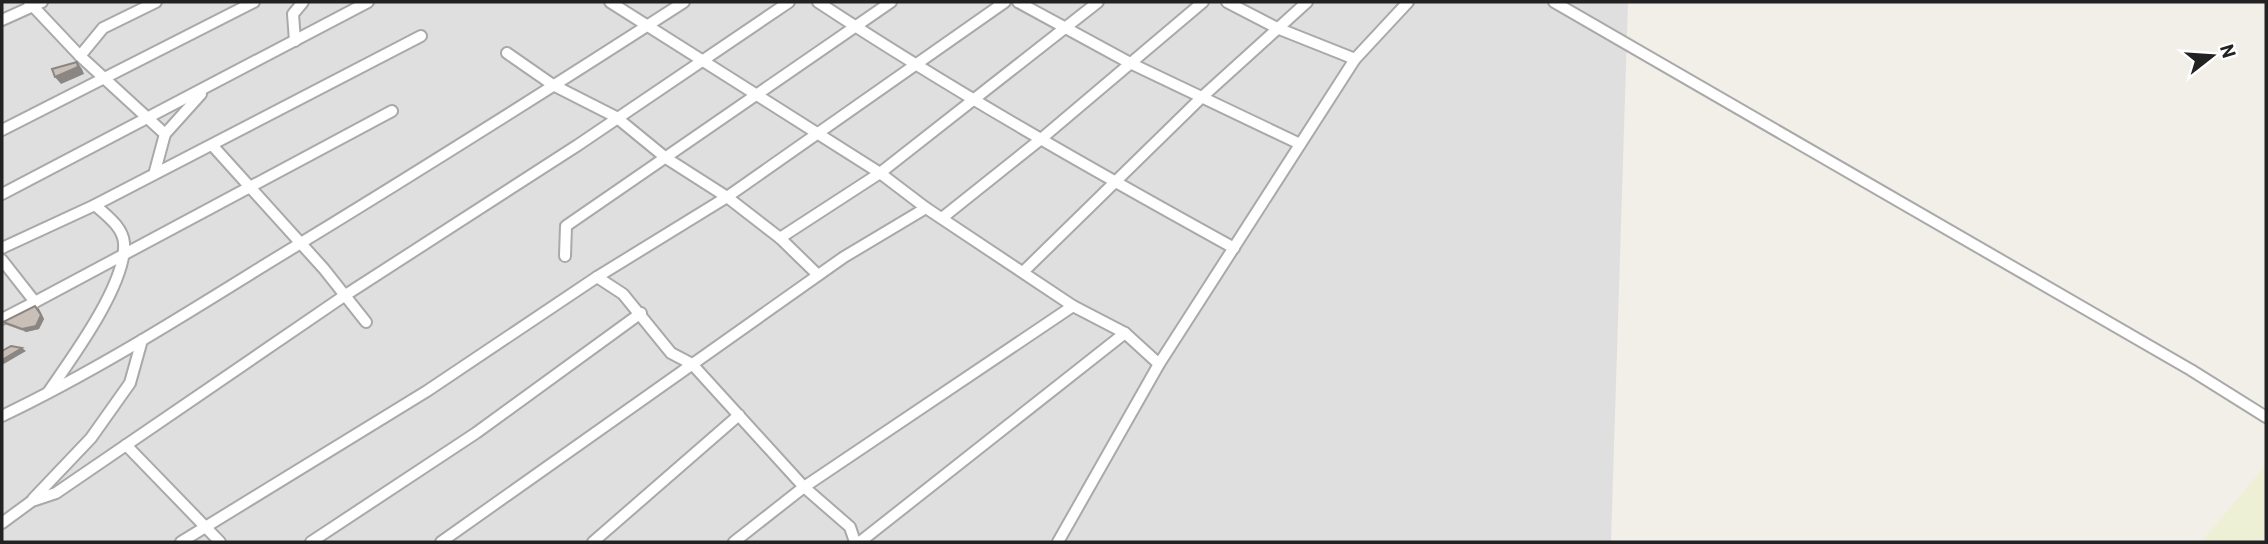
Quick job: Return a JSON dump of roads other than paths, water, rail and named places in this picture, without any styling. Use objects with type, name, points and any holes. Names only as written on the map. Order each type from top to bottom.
[{"type":"street","points":[[80,56],[103,28],[156,2]]},
{"type":"street","points":[[2,130],[254,2]]},
{"type":"street","points":[[295,41],[293,14],[303,2]]},
{"type":"street","points":[[2,194],[368,2]]},
{"type":"street","points":[[610,2],[880,173],[926,208],[1073,306],[1125,333],[1159,364]]},
{"type":"street","points":[[2,416],[142,340],[464,144],[684,2]]},
{"type":"street","points":[[32,500],[56,493],[344,296],[578,145],[789,2]]},
{"type":"street","points":[[818,2],[914,65],[1114,182],[1234,247]]},
{"type":"street","points":[[565,256],[566,226],[891,2]]},
{"type":"street","points":[[181,542],[427,391],[597,277],[727,197],[1005,2]]},
{"type":"street","points":[[1018,2],[1130,63],[1300,144]]},
{"type":"street","points":[[780,238],[880,173],[1098,2]]},
{"type":"street","points":[[942,218],[1041,139],[1203,2]]},
{"type":"street","points":[[1227,2],[1277,28],[1355,59]]},
{"type":"street","points":[[1023,272],[1201,98],[1307,2]]},
{"type":"street","points":[[1058,542],[1159,364],[1355,59],[1408,2]]},
{"type":"street","points":[[1554,2],[2143,342],[2266,417]]},
{"type":"street","points":[[2,20],[35,3],[80,56],[165,134]]},
{"type":"street","points":[[2,248],[95,205],[155,171],[212,145],[421,36]]},
{"type":"street","points":[[507,53],[552,85],[616,117],[666,158],[727,197],[780,238],[817,275]]},
{"type":"street","points":[[155,171],[165,134],[207,87]]},
{"type":"street","points":[[2,320],[392,111]]},
{"type":"street","points":[[212,145],[366,322]]},
{"type":"street","points":[[46,394],[78,353],[117,278],[123,257],[124,240],[115,223],[95,205]]},
{"type":"street","points":[[441,542],[817,275],[926,208]]},
{"type":"street","points":[[2,260],[35,302]]},
{"type":"street","points":[[597,277],[623,294],[671,353],[692,364],[804,487],[850,527],[858,542],[1125,333]]},
{"type":"street","points":[[734,542],[804,487],[1073,306]]},
{"type":"street","points":[[311,542],[476,433],[641,313]]},
{"type":"street","points":[[2,523],[32,500],[91,438],[130,383],[142,340]]},
{"type":"street","points":[[593,542],[739,415]]},
{"type":"street","points":[[126,444],[220,542]]}]
